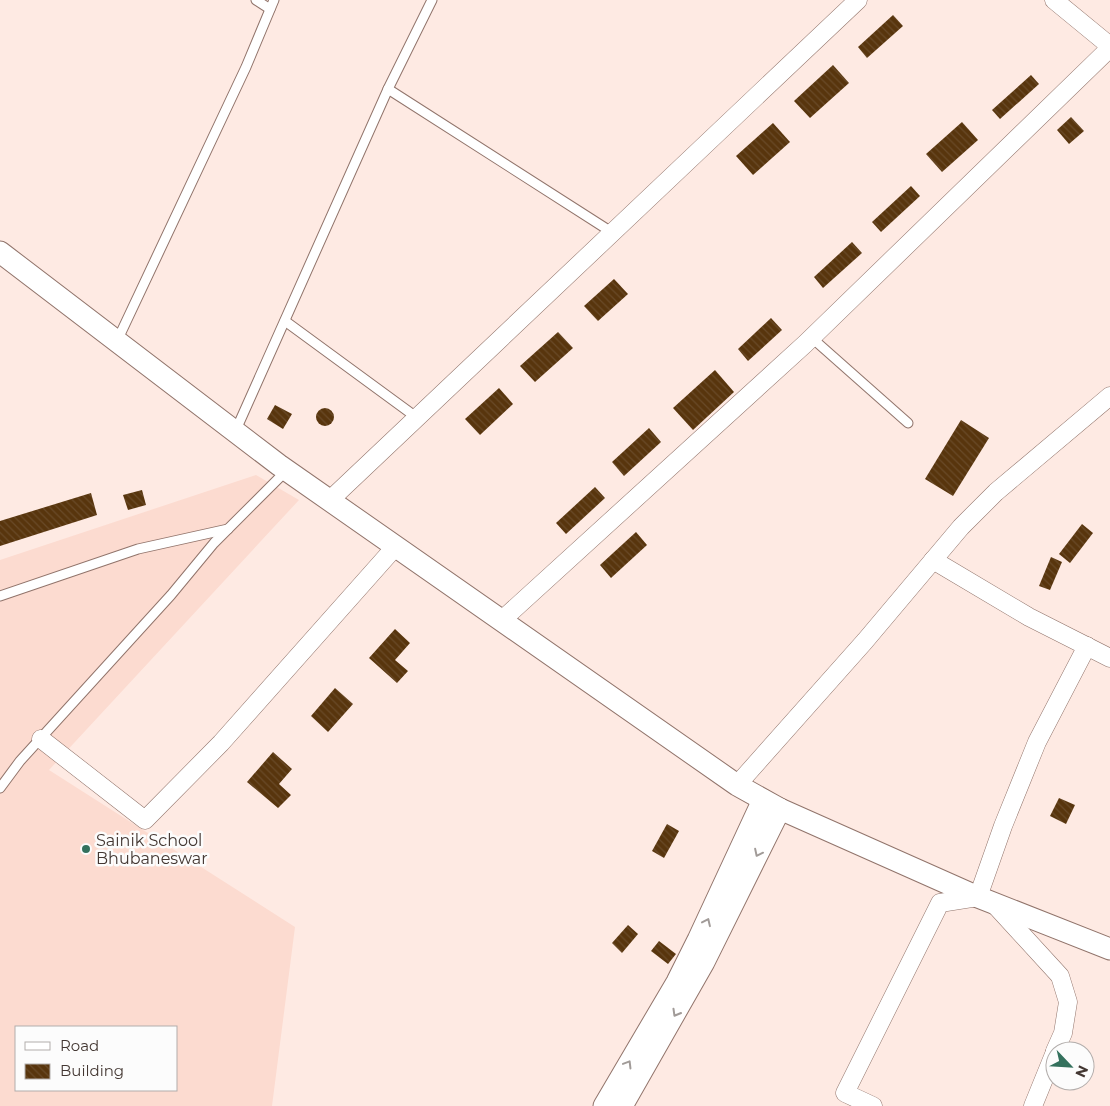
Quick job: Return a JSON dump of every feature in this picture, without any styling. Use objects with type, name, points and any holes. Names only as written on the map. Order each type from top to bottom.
[{"type":"street","points":[[330,500],[858,0]]},
{"type":"street","points":[[502,620],[812,338],[1110,47],[1055,0]]},
{"type":"street","points":[[0,252],[287,470],[737,785],[772,804],[986,900],[1110,950]]},
{"type":"street","points":[[737,785],[871,634],[961,527],[996,492],[1110,396]]},
{"type":"street","points":[[41,739],[145,820],[221,743],[396,546]]},
{"type":"street","points":[[933,560],[1029,617],[1110,658]]},
{"type":"street","points":[[986,900],[1003,826],[1037,742],[1087,646]]},
{"type":"street","points":[[604,1106],[677,982],[772,804]]},
{"type":"street","points":[[622,1106],[704,962],[772,804]]},
{"type":"street","points":[[873,1106],[842,1099],[940,903],[986,900],[1060,976],[1068,1002],[1063,1032],[1059,1041]]},
{"type":"street","points":[[1033,1106],[1045,1076]]},
{"type":"lane","points":[[117,342],[246,66],[272,4],[256,0]]},
{"type":"lane","points":[[236,432],[388,89],[432,0]]},
{"type":"lane","points":[[388,89],[614,233]]},
{"type":"lane","points":[[285,321],[416,417]]},
{"type":"lane","points":[[812,338],[908,423]]},
{"type":"lane","points":[[0,788],[15,768],[165,602],[214,543],[287,470]]},
{"type":"lane","points":[[0,596],[138,549],[228,529]]},
{"type":"lane","points":[[0,778],[15,768]]},
{"type":"shaded area","name":"Sainik School Bhubaneswar","points":[[256,475],[299,500],[49,770],[295,927],[272,1106],[0,1106],[0,560]]},
{"type":"building","points":[[893,15],[903,26],[867,58],[858,47]]},
{"type":"building","points":[[833,65],[849,83],[810,118],[794,101]]},
{"type":"building","points":[[1031,75],[1039,84],[1000,119],[992,110]]},
{"type":"building","points":[[1071,117],[1084,131],[1069,144],[1057,130]]},
{"type":"building","points":[[962,122],[978,140],[942,172],[926,154]]},
{"type":"building","points":[[773,123],[790,142],[753,175],[736,156]]},
{"type":"building","points":[[911,186],[920,196],[881,232],[872,222]]},
{"type":"building","points":[[852,242],[862,253],[823,288],[814,277]]},
{"type":"building","points":[[614,279],[628,294],[598,321],[584,306]]},
{"type":"building","points":[[771,318],[782,330],[748,361],[738,349]]},
{"type":"building","points":[[558,332],[573,348],[535,382],[520,366]]},
{"type":"building","points":[[715,370],[734,392],[693,430],[673,408]]},
{"type":"building","points":[[499,388],[513,404],[480,435],[465,419]]},
{"type":"building","points":[[275,405],[292,414],[283,429],[267,419]]},
{"type":"building","points":[[321,408],[329,408],[334,413],[332,424],[321,426],[316,421],[316,413]]},
{"type":"building","points":[[961,420],[989,438],[953,496],[925,479]]},
{"type":"building","points":[[649,428],[661,442],[624,476],[612,462]]},
{"type":"building","points":[[595,487],[605,498],[566,534],[556,523]]},
{"type":"building","points":[[142,490],[146,505],[128,510],[123,495]]},
{"type":"building","points":[[91,493],[97,515],[0,546],[0,521]]},
{"type":"building","points":[[1082,524],[1093,533],[1070,563],[1059,554]]},
{"type":"building","points":[[636,532],[647,545],[611,578],[600,565]]},
{"type":"building","points":[[1051,557],[1062,562],[1050,590],[1039,586]]},
{"type":"building","points":[[395,629],[410,643],[395,660],[408,671],[397,683],[369,658]]},
{"type":"building","points":[[335,688],[353,704],[328,732],[311,716]]},
{"type":"building","points":[[273,752],[292,769],[279,784],[291,795],[278,808],[247,782]]},
{"type":"building","points":[[1059,798],[1075,805],[1066,824],[1050,816]]},
{"type":"building","points":[[667,824],[679,831],[664,858],[652,851]]},
{"type":"building","points":[[628,925],[638,934],[622,953],[612,943]]},
{"type":"building","points":[[659,941],[676,954],[668,964],[651,951]]},
{"type":"place","name":"Sainik School Bhubaneswar","points":[[86,849]]}]
